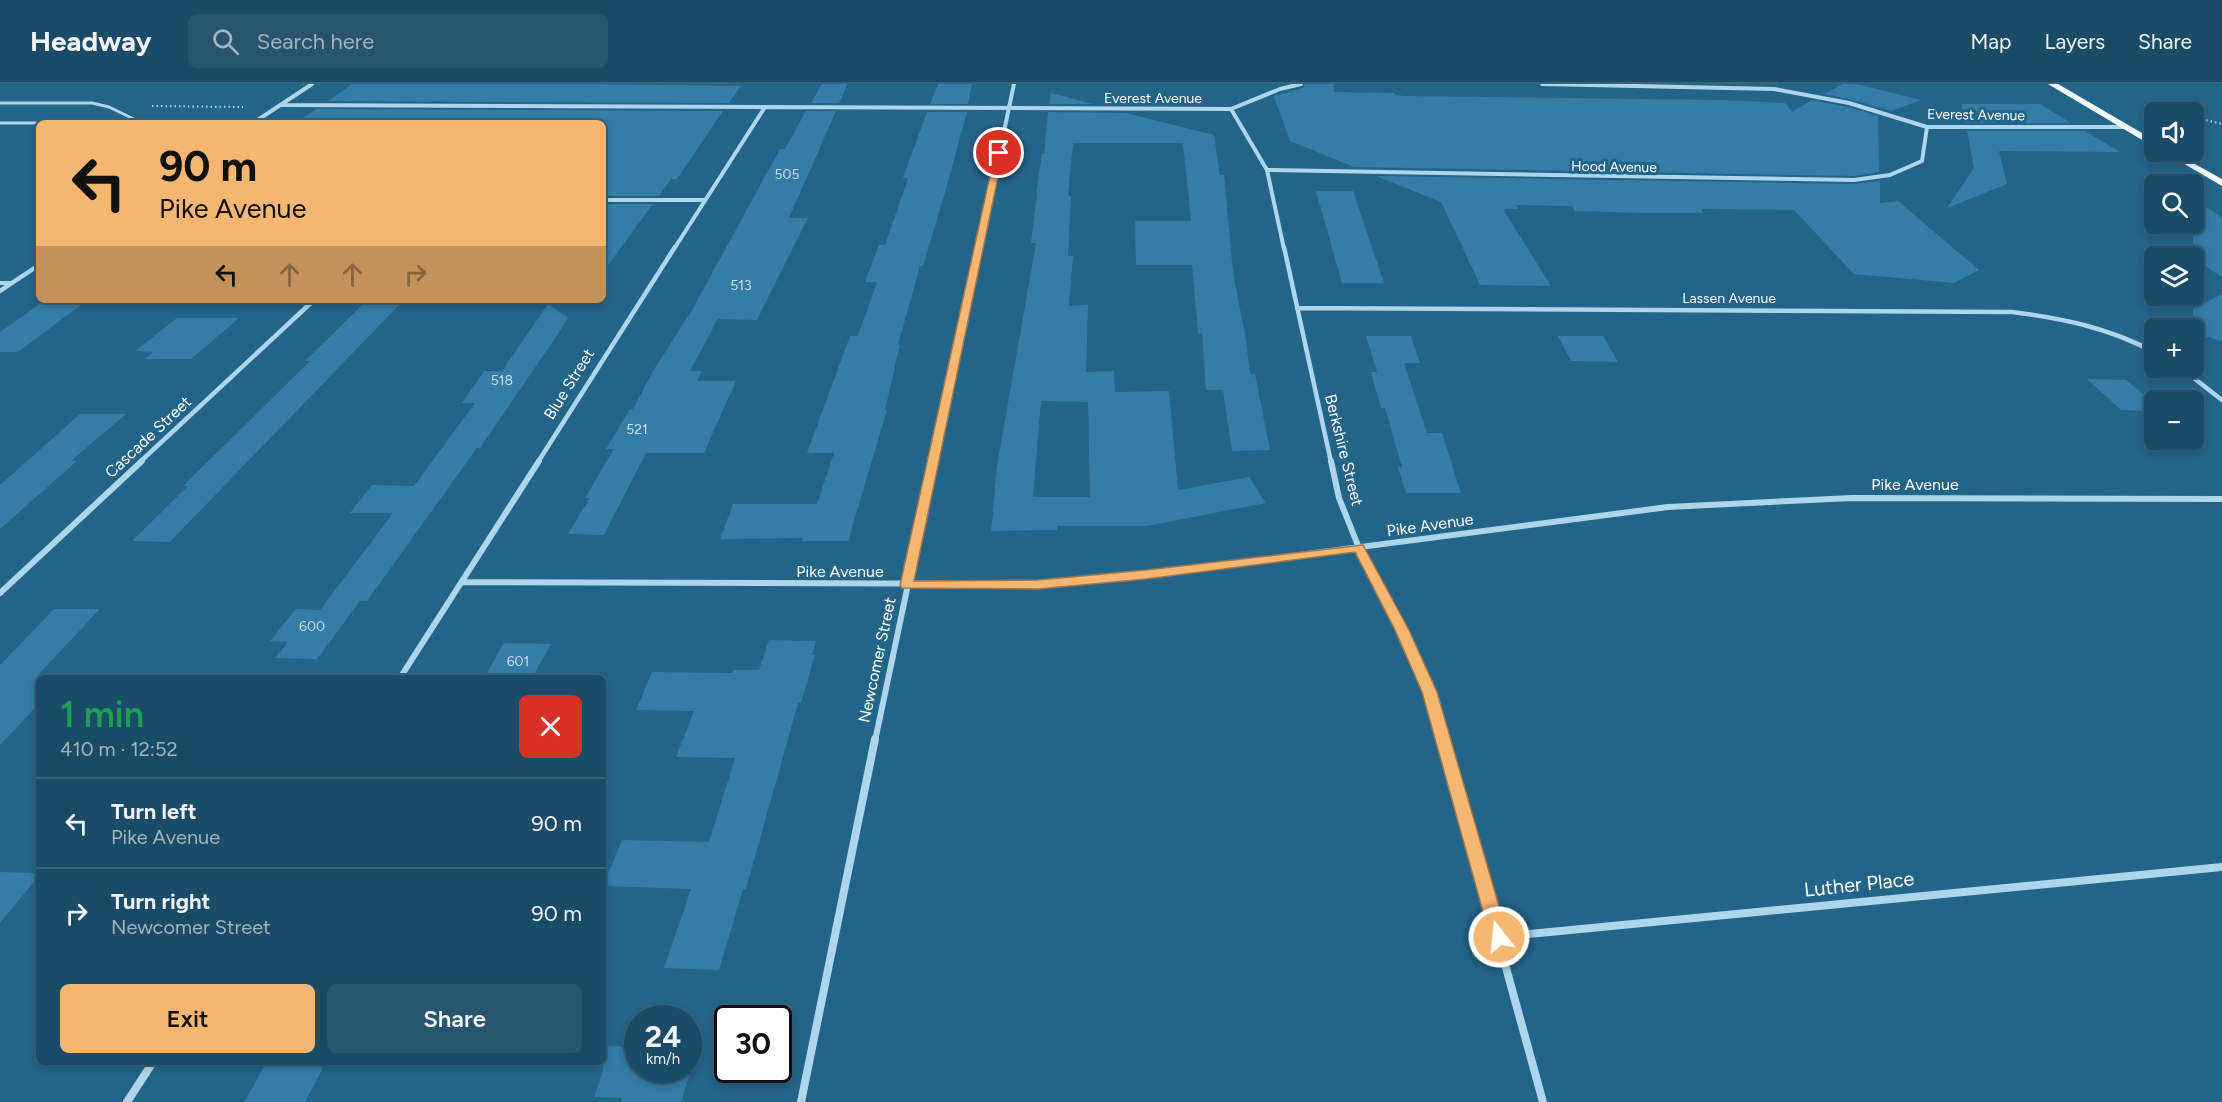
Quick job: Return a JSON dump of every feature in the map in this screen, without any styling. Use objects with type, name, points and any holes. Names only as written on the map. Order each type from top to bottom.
[{"type":"main road","points":[[2052,84],[2144,138]]},
{"type":"main road","points":[[2185,162],[2222,183]]},
{"type":"street","points":[[258,120],[312,84]]},
{"type":"street","name":"Newcomer Street","points":[[801,1102],[907,585],[1014,84]]},
{"type":"street","name":"Everest Avenue","points":[[281,105],[1231,109],[1271,92],[1301,84]]},
{"type":"street","name":"Everest Avenue","points":[[1542,84],[1774,89],[1849,103],[1927,127],[2126,127]]},
{"type":"street","name":"Blue Street","points":[[402,675],[765,107]]},
{"type":"street","name":"Berkshire Street","points":[[1231,109],[1267,170],[1340,498],[1359,548],[1402,630],[1430,692],[1543,1102]]},
{"type":"street","name":"Hood Avenue","points":[[1267,170],[1831,182],[1866,180],[1912,168],[1922,161],[1927,127]]},
{"type":"street","points":[[606,200],[704,200]]},
{"type":"street","points":[[0,291],[36,267]]},
{"type":"street","name":"Cascade Street","points":[[0,593],[311,303]]},
{"type":"street","name":"Lassen Avenue","points":[[1297,308],[2012,312],[2078,323],[2117,335],[2144,347]]},
{"type":"street","points":[[2194,378],[2222,400]]},
{"type":"street","name":"Pike Avenue","points":[[462,582],[1038,584],[1146,575],[1668,507],[1852,498],[2222,499]]},
{"type":"street","name":"Luther Place","points":[[1499,937],[2222,867]]},
{"type":"street","points":[[127,1102],[151,1065]]},
{"type":"lane","points":[[0,103],[97,104],[111,108],[129,120]]},
{"type":"lane","points":[[0,123],[36,123]]},
{"type":"lane","points":[[0,283],[12,283]]},
{"type":"path","points":[[148,106],[252,107]]},
{"type":"path","points":[[2204,120],[2222,124]]},
{"type":"building","points":[[352,84],[741,86],[729,103],[328,101]]},
{"type":"building","points":[[822,84],[848,84],[839,103],[811,103]]},
{"type":"building","points":[[938,84],[972,84],[968,104],[930,104]]},
{"type":"building","points":[[1305,84],[1333,84],[1334,92],[1394,93],[1405,96],[1723,100],[1785,103],[1792,112],[1812,100],[1878,116],[1879,172],[1854,176],[1354,167],[1290,141],[1274,96],[1303,88]]},
{"type":"building","points":[[1843,84],[1856,84],[1922,100],[1891,111],[1824,94]]},
{"type":"building","points":[[1051,93],[1093,104],[1049,104]]},
{"type":"building","points":[[1961,104],[2040,104],[2071,123],[1965,123]]},
{"type":"building","points":[[316,109],[723,111],[677,179],[671,179],[659,196],[606,196],[606,120],[301,120]]},
{"type":"building","points":[[806,111],[836,111],[789,218],[808,218],[757,320],[718,319],[690,371],[702,371],[697,381],[736,381],[704,453],[646,453],[604,535],[568,534],[590,498],[585,498],[614,449],[606,449],[630,409],[633,409],[653,371],[692,310],[780,149],[785,149]]},
{"type":"building","points":[[927,112],[967,112],[898,345],[900,345],[885,410],[887,410],[848,541],[802,541],[803,538],[720,539],[733,504],[817,504],[834,453],[807,453],[850,336],[858,336],[877,282],[865,282],[879,245],[885,245],[908,178],[903,178]]},
{"type":"building","points":[[1048,112],[1126,113],[1214,135],[1220,175],[1224,175],[1233,272],[1250,374],[1255,374],[1270,450],[1232,451],[1223,390],[1206,390],[1202,334],[1198,333],[1192,265],[1136,265],[1135,221],[1191,221],[1183,143],[1073,143],[1068,196],[1071,196],[1068,256],[1073,256],[1069,306],[1088,305],[1086,372],[1114,371],[1115,392],[1169,391],[1178,490],[1249,477],[1266,503],[1147,526],[1057,526],[1057,530],[991,531],[997,466],[1036,243],[1031,243],[1036,193],[1042,153],[1044,153]],"holes":[[[1041,401],[1088,402],[1090,497],[1033,497]]]},
{"type":"building","points":[[1967,131],[2085,131],[2120,152],[1999,151],[2007,184],[1947,208],[1974,168]]},
{"type":"building","points":[[1376,176],[1854,184],[1880,181],[1880,203],[1898,201],[1979,270],[1954,283],[1854,274],[1794,210],[1701,209],[1704,213],[1640,213],[1575,211],[1572,206],[1516,205],[1518,209],[1503,209],[1551,286],[1480,285],[1441,202]]},
{"type":"building","points":[[1316,191],[1353,191],[1384,283],[1342,283]]},
{"type":"building","points":[[606,204],[653,204],[606,268]]},
{"type":"building","points":[[2204,206],[2222,217],[2222,277],[2204,265],[2204,246],[2193,246],[2193,234],[2204,234]]},
{"type":"building","points":[[2222,294],[2222,341],[2204,336],[2204,318],[2193,318],[2193,309],[2204,306],[2204,303]]},
{"type":"building","points":[[42,303],[84,303],[18,352],[0,352],[0,332]]},
{"type":"building","points":[[364,303],[400,304],[170,542],[132,541],[188,486],[183,486],[310,361],[305,361]]},
{"type":"building","points":[[548,304],[568,318],[480,448],[477,448],[367,601],[360,601],[317,659],[275,658],[288,642],[270,641],[296,609],[320,610],[393,513],[350,513],[372,485],[414,486],[475,403],[462,403],[484,371],[502,371]]},
{"type":"building","points":[[177,318],[239,318],[191,359],[145,359],[153,352],[135,351]]},
{"type":"building","points":[[1366,336],[1411,336],[1420,363],[1404,363],[1427,433],[1442,433],[1461,493],[1406,493],[1398,467],[1402,467],[1385,408],[1381,408],[1371,372],[1377,372]]},
{"type":"building","points":[[1558,336],[1603,336],[1618,362],[1571,361]]},
{"type":"building","points":[[2087,379],[2126,380],[2144,395],[2144,411],[2121,410]]},
{"type":"building","points":[[80,414],[126,414],[71,461],[77,461],[0,529],[0,485]]},
{"type":"building","points":[[54,609],[100,609],[39,675],[36,675],[36,707],[0,745],[0,665]]},
{"type":"building","points":[[769,640],[816,641],[812,655],[815,655],[801,703],[798,703],[746,889],[743,889],[719,970],[664,968],[691,889],[606,886],[606,879],[622,840],[709,842],[735,758],[676,757],[694,711],[636,710],[652,672],[732,673],[734,670],[759,670]]},
{"type":"building","points":[[504,643],[551,644],[534,675],[486,675]]},
{"type":"building","points":[[0,872],[36,873],[36,880],[0,923]]},
{"type":"building","points":[[606,1046],[624,1047],[624,1083],[687,1083],[681,1102],[621,1102],[622,1098],[594,1097],[603,1065],[606,1065]]},
{"type":"building","points":[[265,1065],[324,1065],[305,1102],[244,1102]]},
{"type":"route","points":[[999,153],[907,585],[1038,584],[1146,575],[1359,548],[1402,630],[1430,692],[1499,937]]}]
